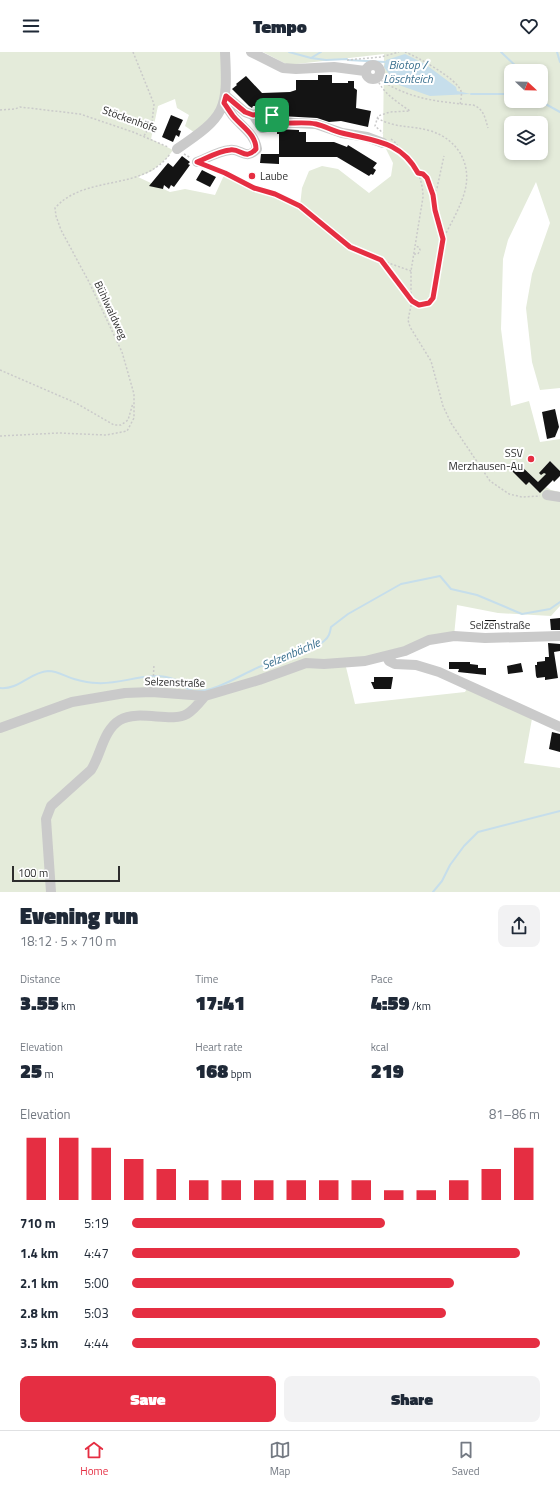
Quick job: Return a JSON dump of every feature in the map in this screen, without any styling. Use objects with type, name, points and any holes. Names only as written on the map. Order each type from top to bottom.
[{"type":"street","points":[[177,150],[211,123],[220,112],[225,100],[227,83],[225,52]]},
{"type":"street","points":[[251,52],[283,68],[296,69],[334,67],[365,71],[370,79],[377,78]]},
{"type":"street","points":[[225,100],[253,115],[262,128],[271,126],[273,122],[316,124],[342,133],[367,137],[384,143]]},
{"type":"street","points":[[197,162],[230,150],[247,154],[253,153],[256,149],[256,143],[234,117],[225,100]]},
{"type":"street","points":[[547,495],[560,497]]},
{"type":"street","name":"Selzenstraße","points":[[0,728],[72,702],[125,693],[152,692],[205,696],[259,680],[306,663],[331,664],[365,661],[387,657],[429,640],[454,636],[485,638],[560,636]]},
{"type":"street","points":[[387,657],[389,661],[395,664],[416,665],[439,672],[560,726]]},
{"type":"street","points":[[51,892],[46,820],[50,806],[91,770],[108,733],[120,720],[141,715],[172,717],[187,714],[205,696]]},
{"type":"path","points":[[133,52],[154,104],[152,122],[144,136]]},
{"type":"path","points":[[334,67],[340,62],[349,59],[381,57],[399,52]]},
{"type":"path","points":[[406,52],[419,57],[454,82],[461,91],[460,104]]},
{"type":"path","points":[[377,78],[388,85],[421,99],[479,107],[483,112],[488,128]]},
{"type":"path","points":[[374,131],[378,129],[376,126],[378,116],[390,112],[410,111],[391,98],[382,89],[377,78]]},
{"type":"path","name":"Stöckenhöfe","points":[[0,110],[15,109],[20,106],[80,114],[144,136],[177,150],[197,162],[225,173],[254,188],[275,194],[300,206],[350,247],[411,271]]},
{"type":"path","points":[[378,118],[386,123],[432,131],[447,138],[460,151],[464,159],[466,172],[464,194],[443,239],[433,298],[429,303],[419,305],[411,300],[381,260]]},
{"type":"path","points":[[384,143],[397,149],[410,160],[418,173],[423,189],[411,271],[411,300],[408,320],[410,327],[431,361],[443,406],[451,424],[490,481],[509,494],[522,497],[547,495]]},
{"type":"path","name":"Bühlwaldweg","points":[[0,436],[59,433],[106,435],[127,431],[134,418],[134,394],[122,352],[89,282],[61,230],[55,208],[63,199],[87,190],[152,172],[177,150]]},
{"type":"path","points":[[433,195],[437,188],[444,156]]},
{"type":"path","points":[[418,173],[423,174],[427,178],[433,195],[435,210],[443,239]]},
{"type":"path","points":[[414,246],[419,247],[420,250],[418,254],[414,254]]},
{"type":"path","points":[[0,370],[76,403],[114,425],[121,425],[128,420],[134,402]]},
{"type":"path","points":[[153,684],[154,664]]},
{"type":"green space","points":[[0,52],[227,52],[226,96],[198,135],[185,126],[189,115],[177,108],[175,99],[158,106],[151,139],[173,150],[168,157],[152,171],[138,177],[170,192],[185,189],[215,195],[225,173],[254,188],[275,194],[300,206],[302,188],[309,171],[322,166],[338,169],[369,193],[391,176],[393,163],[383,143],[384,54],[288,65],[263,52],[560,52],[560,388],[540,390],[532,362],[526,308],[532,274],[550,223],[536,182],[508,240],[503,259],[501,329],[511,406],[529,401],[540,442],[560,439],[560,471],[550,461],[542,470],[546,474],[538,482],[517,463],[529,482],[540,493],[546,487],[560,492],[560,606],[551,616],[498,613],[457,605],[454,636],[345,663],[355,704],[465,692],[469,685],[533,713],[524,763],[560,768],[560,892],[0,892]]},
{"type":"water","name":"Biotop / Löschteich","points":[[405,54],[425,64],[456,87],[457,91],[471,94],[430,96],[396,84],[384,67],[386,60]]},
{"type":"building","points":[[318,75],[332,75],[332,83],[348,83],[348,81],[354,81],[354,88],[357,90],[356,108],[371,111],[368,127],[341,121],[329,122],[317,118],[280,116],[280,109],[275,106],[253,106],[252,108],[232,89],[246,76],[262,93],[290,92],[296,90],[296,80],[318,80]]},
{"type":"building","points":[[171,115],[183,120],[178,130],[181,131],[179,137],[176,135],[173,142],[162,137]]},
{"type":"building","points":[[277,129],[299,130],[299,132],[306,132],[306,142],[334,142],[347,147],[348,145],[377,163],[373,168],[376,170],[373,175],[371,174],[369,176],[337,157],[279,157],[279,164],[260,163],[261,154],[279,154],[279,134],[277,134]]},
{"type":"building","points":[[182,156],[190,162],[188,164],[190,165],[174,187],[171,185],[169,189],[164,185],[163,189],[149,186],[168,163],[173,167]]},
{"type":"building","points":[[202,170],[216,177],[210,187],[196,180]]},
{"type":"building","points":[[555,409],[559,427],[555,437],[547,439],[542,412]]},
{"type":"building","points":[[550,461],[560,471],[560,476],[554,482],[553,480],[540,493],[529,482],[526,485],[510,469],[517,462],[538,482],[546,474],[544,473],[541,475],[539,473]]},
{"type":"building","points":[[560,618],[560,630],[551,630],[550,619]]},
{"type":"building","points":[[485,620],[496,620],[496,629],[485,629]]},
{"type":"building","points":[[548,643],[560,644],[560,651],[554,652],[558,678],[545,680],[545,677],[537,678],[535,665],[537,665],[537,662],[545,661],[545,657],[549,657]]},
{"type":"building","points":[[449,662],[470,662],[470,664],[478,665],[478,668],[486,668],[486,675],[458,672],[459,669],[449,669]]},
{"type":"building","points":[[521,663],[523,672],[508,674],[507,666]]},
{"type":"building","points":[[374,677],[393,677],[391,689],[374,689],[371,682],[374,682]]},
{"type":"building","points":[[552,732],[560,734],[560,752],[549,749]]},
{"type":"waterway","points":[[289,52],[311,58],[321,52]]},
{"type":"waterway","points":[[501,52],[514,64]]},
{"type":"waterway","points":[[557,52],[560,62]]},
{"type":"waterway","points":[[311,58],[326,60],[347,59]]},
{"type":"waterway","points":[[348,60],[385,62]]},
{"type":"waterway","points":[[471,94],[504,94]]},
{"type":"waterway","points":[[548,105],[560,112]]},
{"type":"waterway","name":"Selzenbächle","points":[[0,688],[7,688],[19,684],[36,674],[52,671],[70,678],[94,683],[116,682],[155,676],[176,680],[186,688],[194,691],[210,689],[259,667],[321,643],[330,633],[331,627],[348,614],[401,584],[440,576],[451,589],[477,595],[522,614],[550,609],[560,602]]},
{"type":"waterway","points":[[433,892],[442,881],[450,865],[464,846],[478,832],[560,811]]},
{"type":"place","name":"Laube","points":[[252,176]]},
{"type":"place","name":"SSV Merzhausen-Au","points":[[531,459]]},
{"type":"route","points":[[226,96],[245,112],[253,115],[263,112],[272,115],[273,122],[316,124],[342,133],[376,140],[397,149],[410,160],[418,173],[423,174],[427,178],[433,195],[435,210],[443,239],[433,298],[429,303],[419,305],[412,301],[381,260],[350,247],[300,206],[275,194],[254,188],[225,173],[197,162],[230,150],[236,150],[247,154],[253,153],[256,149],[256,143],[252,137],[224,103],[226,96]]}]
